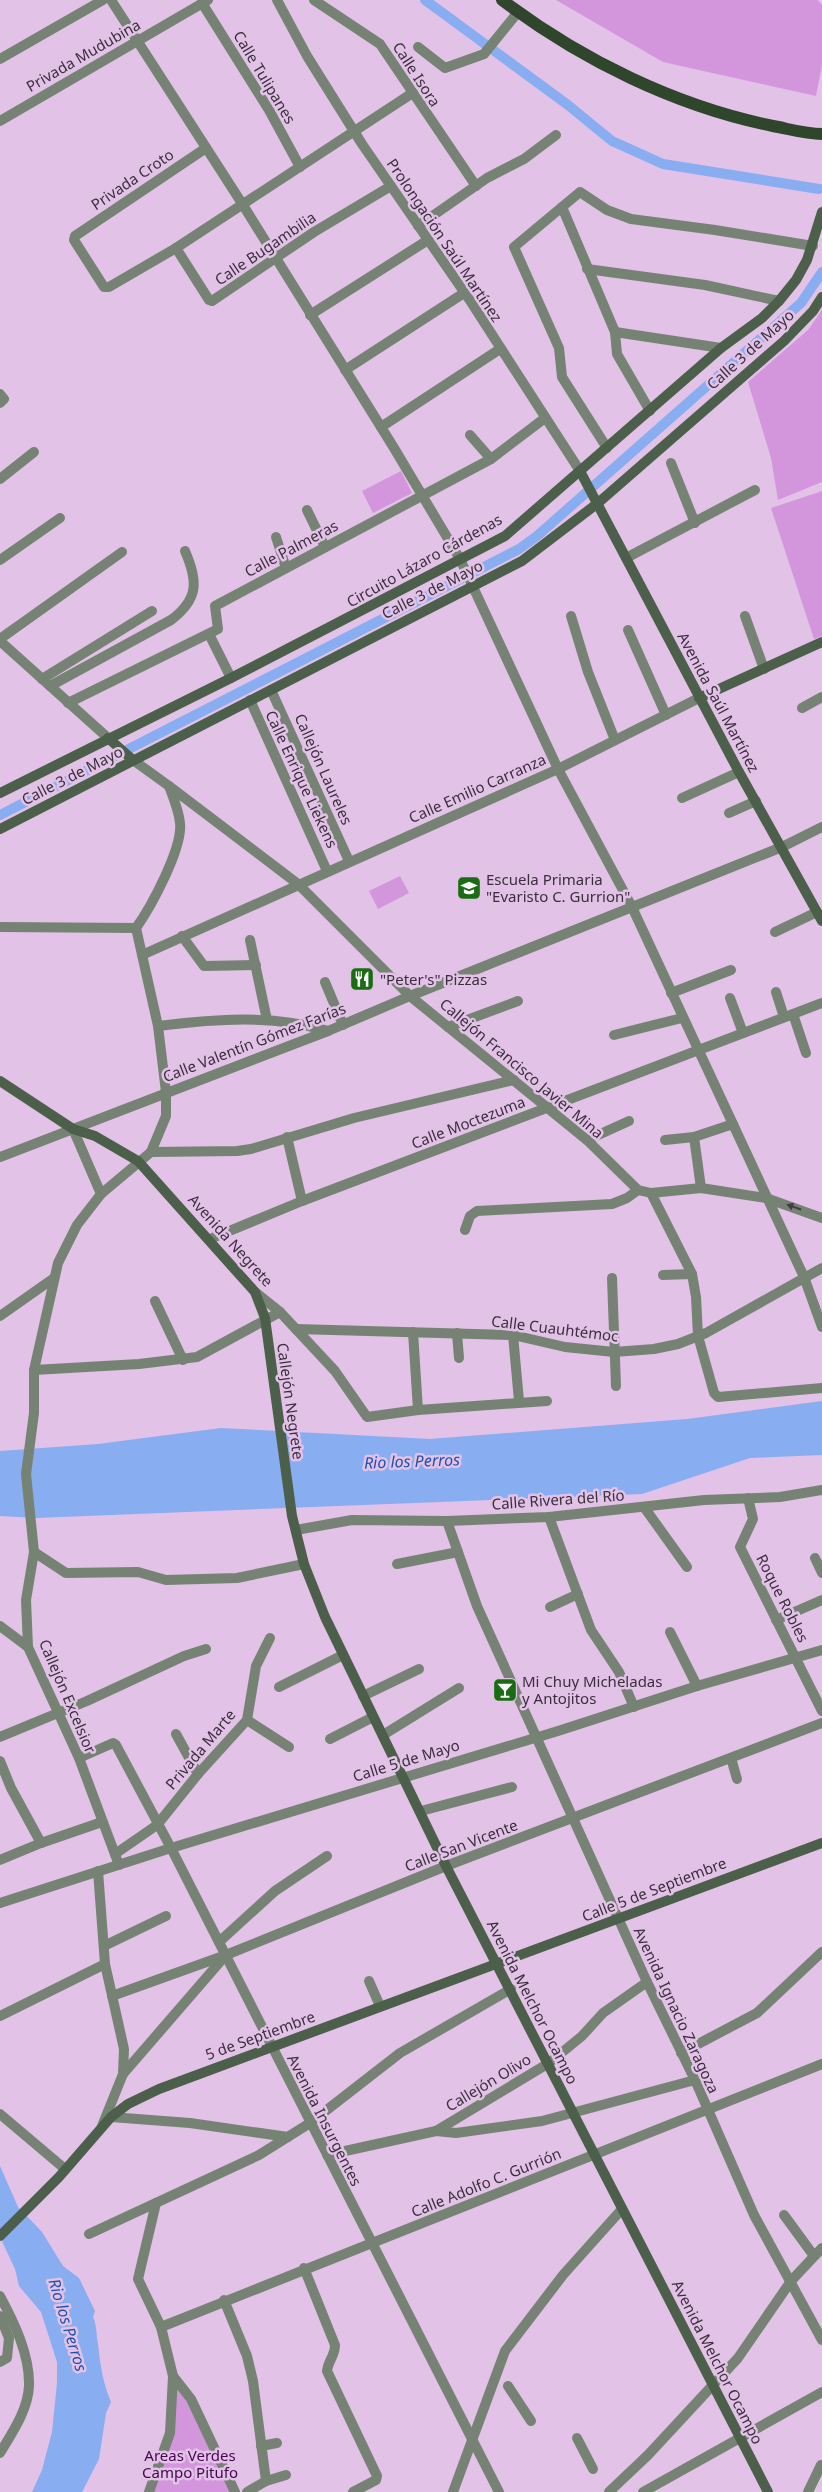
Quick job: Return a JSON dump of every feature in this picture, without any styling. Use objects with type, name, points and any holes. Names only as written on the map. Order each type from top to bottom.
[{"type":"main road","points":[[502,0],[558,38],[636,81],[686,102],[736,118],[819,136]]},
{"type":"main road","name":"Circuito Lázaro Cárdenas","points":[[0,793],[462,562],[505,536],[650,412],[721,348],[762,318],[779,301],[796,280],[813,246],[822,212]]},
{"type":"main road","name":"Calle 3 de Mayo","points":[[0,829],[130,758],[271,690],[472,582],[522,561],[784,341],[814,311],[822,297]]},
{"type":"main road","name":"Prolongación Saúl Martínez","points":[[580,471],[595,499]]},
{"type":"main road","name":"Avenida Saúl Martínez","points":[[595,499],[739,772],[820,917]]},
{"type":"main road","name":"Calle Emilio Carranza","points":[[700,698],[822,642]]},
{"type":"main road","points":[[108,738],[130,758]]},
{"type":"main road","name":"Avenida Negrete","points":[[0,1081],[73,1129],[95,1136],[138,1161],[210,1239],[255,1292]]},
{"type":"main road","name":"Callejón Negrete","points":[[255,1292],[265,1318],[292,1516]]},
{"type":"main road","name":"Avenida Melchor Ocampo","points":[[292,1516],[304,1564],[343,1656],[404,1776],[446,1866],[549,2063],[571,2112],[714,2384],[768,2492]]},
{"type":"main road","name":"Calle 5 de Septiembre","points":[[498,1963],[822,1843]]},
{"type":"main road","name":"5 de Septiembre","points":[[0,2236],[62,2173],[101,2127],[128,2104],[159,2089],[498,1963]]},
{"type":"street","points":[[0,59],[104,0]]},
{"type":"street","points":[[110,0],[243,205],[381,427],[462,562],[558,769],[632,907],[804,1277],[822,1327]]},
{"type":"street","name":"Prolongación Saúl Martínez","points":[[277,0],[307,56],[354,131],[464,292],[580,471]]},
{"type":"street","name":"Calle Isora","points":[[314,0],[380,44],[411,94],[476,186]]},
{"type":"street","name":"Privada Mudubina","points":[[0,121],[205,2]]},
{"type":"street","name":"Calle Tulipanes","points":[[205,2],[300,167]]},
{"type":"street","points":[[418,47],[445,68],[484,54],[518,12]]},
{"type":"street","points":[[176,248],[411,94]]},
{"type":"street","points":[[418,226],[476,186],[524,159],[556,135]]},
{"type":"street","name":"Privada Croto","points":[[176,248],[109,288],[104,287],[74,240],[75,236],[206,148]]},
{"type":"street","name":"Calle Bugambilia","points":[[176,248],[209,300],[212,301],[390,186]]},
{"type":"street","points":[[607,448],[562,377],[559,348],[514,247],[580,192],[607,210],[631,219],[813,246]]},
{"type":"street","points":[[562,207],[615,332],[617,354],[650,412]]},
{"type":"street","points":[[310,315],[428,240]]},
{"type":"street","points":[[587,268],[705,285],[779,301]]},
{"type":"street","points":[[346,370],[464,292]]},
{"type":"street","points":[[615,332],[721,348]]},
{"type":"street","points":[[381,427],[500,349]]},
{"type":"street","points":[[0,394],[4,399],[0,403]]},
{"type":"street","name":"Calle Palmeras","points":[[209,634],[218,629],[219,626],[215,606],[491,459],[545,418]]},
{"type":"street","points":[[470,435],[491,459]]},
{"type":"street","points":[[0,479],[34,452]]},
{"type":"street","points":[[671,463],[695,522]]},
{"type":"street","points":[[626,558],[754,490]]},
{"type":"street","points":[[306,510],[325,547]]},
{"type":"street","points":[[0,560],[60,518]]},
{"type":"street","points":[[276,537],[286,568]]},
{"type":"street","points":[[50,686],[171,620],[186,609],[194,593],[194,572],[184,551]]},
{"type":"street","points":[[108,738],[0,640],[122,552]]},
{"type":"street","points":[[42,679],[152,611]]},
{"type":"street","points":[[570,616],[588,672],[615,740]]},
{"type":"street","points":[[745,616],[764,669]]},
{"type":"street","points":[[628,630],[666,715]]},
{"type":"street","points":[[68,703],[209,634],[231,678]]},
{"type":"street","name":"Callejón Laureles","points":[[271,690],[349,861]]},
{"type":"street","points":[[802,708],[822,697]]},
{"type":"street","name":"Calle Emilio Carranza","points":[[142,955],[558,769],[700,698]]},
{"type":"street","name":"Calle Enrique Liekens","points":[[250,700],[327,871]]},
{"type":"street","name":"Callejón Francisco Javier Mina","points":[[130,758],[298,884],[410,996],[587,1140],[638,1190]]},
{"type":"street","points":[[682,798],[739,772]]},
{"type":"street","points":[[169,786],[180,822],[179,839],[150,908],[136,928],[158,1026],[166,1092],[166,1116],[151,1152],[238,1151],[364,1115],[514,1080]]},
{"type":"street","points":[[729,813],[756,801]]},
{"type":"street","name":"Calle Valentín Gómez Farías","points":[[0,1157],[343,1025],[410,996],[782,847],[821,828]]},
{"type":"street","points":[[775,932],[820,917]]},
{"type":"street","points":[[0,927],[136,928]]},
{"type":"street","points":[[182,936],[204,966],[256,965]]},
{"type":"street","points":[[250,940],[267,1020]]},
{"type":"street","points":[[671,993],[732,970]]},
{"type":"street","points":[[326,982],[343,1025]]},
{"type":"street","points":[[776,992],[806,1053]]},
{"type":"street","points":[[730,998],[743,1033]]},
{"type":"street","points":[[448,1027],[518,1002]]},
{"type":"street","name":"Calle Moctezuma","points":[[210,1239],[302,1201],[822,1003]]},
{"type":"street","points":[[614,1034],[682,1018]]},
{"type":"street","points":[[158,1026],[214,1019],[267,1020],[310,1025],[328,1031]]},
{"type":"street","points":[[587,1140],[629,1122]]},
{"type":"street","points":[[665,1140],[694,1137],[733,1124]]},
{"type":"street","points":[[73,1129],[101,1194]]},
{"type":"street","points":[[694,1137],[702,1188]]},
{"type":"street","points":[[287,1138],[302,1201]]},
{"type":"street","name":"Callejón Excelsior","points":[[119,1865],[79,1758],[60,1713],[28,1647],[26,1600],[34,1552],[26,1474],[34,1413],[34,1370],[54,1278],[68,1240],[101,1194],[151,1152]]},
{"type":"street","points":[[465,1230],[470,1216],[477,1211],[612,1204],[627,1198],[638,1190],[651,1192],[702,1188],[766,1198],[822,1218]]},
{"type":"street","points":[[651,1192],[692,1274],[696,1297],[698,1336],[714,1393],[718,1397],[822,1388]]},
{"type":"street","name":"Calle Cuauhtémoc","points":[[296,1329],[513,1335],[565,1347],[614,1352],[654,1349],[678,1344],[698,1336],[822,1268]]},
{"type":"street","points":[[663,1275],[692,1274]]},
{"type":"street","points":[[0,1316],[54,1278]]},
{"type":"street","points":[[612,1278],[616,1386]]},
{"type":"street","name":"Avenida Negrete","points":[[255,1292],[280,1312],[335,1371],[367,1417],[418,1410]]},
{"type":"street","points":[[155,1301],[183,1360]]},
{"type":"street","points":[[34,1370],[183,1360],[207,1352],[265,1318],[280,1312]]},
{"type":"street","points":[[413,1332],[418,1410],[519,1401],[547,1401]]},
{"type":"street","points":[[458,1333],[459,1358]]},
{"type":"street","points":[[513,1335],[519,1401]]},
{"type":"street","name":"Calle Rivera del Río","points":[[296,1530],[352,1520],[447,1521],[549,1517],[704,1500],[780,1497],[822,1490]]},
{"type":"street","name":"Roque Robles","points":[[748,1498],[753,1519],[740,1547],[822,1711]]},
{"type":"street","points":[[644,1507],[687,1567]]},
{"type":"street","points":[[549,1517],[591,1630],[619,1672],[634,1707]]},
{"type":"street","name":"Avenida Ignacio Zaragoza","points":[[447,1521],[477,1606],[538,1737],[647,1982],[695,2080],[754,2215],[822,2340]]},
{"type":"street","points":[[34,1552],[66,1573],[138,1572],[166,1580],[237,1578],[304,1564]]},
{"type":"street","points":[[397,1564],[458,1552]]},
{"type":"street","points":[[815,1558],[822,1573]]},
{"type":"street","points":[[550,1607],[578,1594]]},
{"type":"street","points":[[776,1620],[822,1600]]},
{"type":"street","points":[[0,1626],[28,1647]]},
{"type":"street","points":[[670,1632],[696,1686]]},
{"type":"street","name":"Privada Marte","points":[[114,1854],[157,1825],[198,1774],[247,1720],[256,1666],[270,1638]]},
{"type":"street","points":[[0,1737],[60,1713],[174,1660],[206,1649]]},
{"type":"street","name":"Calle 5 de Mayo","points":[[0,1903],[404,1776],[538,1737],[696,1686],[822,1650]]},
{"type":"street","points":[[279,1687],[343,1656]]},
{"type":"street","points":[[363,1696],[419,1668]]},
{"type":"street","points":[[383,1735],[459,1688]]},
{"type":"street","points":[[330,1739],[374,1717]]},
{"type":"street","points":[[247,1720],[288,1747]]},
{"type":"street","name":"Calle San Vicente","points":[[112,1996],[226,1955],[446,1866],[822,1723]]},
{"type":"street","points":[[176,1734],[198,1774]]},
{"type":"street","name":"Avenida Insurgentes","points":[[79,1758],[113,1743],[116,1745],[226,1955],[370,2244],[499,2492]]},
{"type":"street","points":[[731,1758],[737,1779]]},
{"type":"street","points":[[0,1761],[11,1788],[41,1843]]},
{"type":"street","points":[[421,1811],[512,1787]]},
{"type":"street","points":[[0,1860],[41,1843],[102,1822]]},
{"type":"street","points":[[219,1942],[275,1890],[327,1856]]},
{"type":"street","points":[[98,1871],[104,1964],[124,2049],[123,2074]]},
{"type":"street","points":[[104,1946],[166,1916]]},
{"type":"street","points":[[681,2053],[757,2013],[822,1952]]},
{"type":"street","points":[[101,2127],[123,2074],[226,1955]]},
{"type":"street","points":[[0,2016],[104,1964]]},
{"type":"street","points":[[369,1980],[380,2006]]},
{"type":"street","name":"Callejón Olivo","points":[[436,2131],[549,2063],[582,2036],[603,2013],[647,1982]]},
{"type":"street","points":[[89,2234],[260,2155],[310,2124],[400,2053],[511,1989]]},
{"type":"street","name":"Calle Adolfo C. Gurrión","points":[[160,2327],[304,2268],[370,2244],[822,2064]]},
{"type":"street","points":[[327,2155],[422,2136],[436,2131],[456,2133],[542,2121],[695,2080]]},
{"type":"street","points":[[0,2114],[62,2173]]},
{"type":"street","points":[[111,2117],[190,2123],[288,2137]]},
{"type":"street","points":[[149,2492],[170,2434],[173,2376],[160,2327],[138,2279],[156,2203]]},
{"type":"street","points":[[453,2492],[505,2351],[563,2275],[622,2209]]},
{"type":"street","points":[[784,2214],[814,2256]]},
{"type":"street","points":[[608,2492],[648,2456],[738,2358],[791,2281],[822,2248]]},
{"type":"street","points":[[304,2268],[335,2345],[335,2354],[328,2364],[328,2371],[377,2476],[376,2480],[353,2492]]},
{"type":"street","points":[[0,2296],[14,2321],[27,2367],[29,2387],[23,2410],[0,2453]]},
{"type":"street","points":[[224,2300],[247,2356],[251,2373],[266,2481]]},
{"type":"street","points":[[0,2316],[9,2338],[6,2358],[0,2362]]},
{"type":"street","points":[[173,2376],[191,2399],[235,2492]]},
{"type":"street","points":[[508,2386],[530,2421]]},
{"type":"street","points":[[643,2492],[822,2392]]},
{"type":"street","points":[[578,2438],[594,2469]]},
{"type":"street","points":[[261,2446],[276,2443]]},
{"type":"street","points":[[808,2492],[821,2465]]},
{"type":"street","points":[[247,2492],[266,2481],[286,2475]]},
{"type":"green space","points":[[556,0],[818,0],[822,5],[822,65],[816,96],[663,62]]},
{"type":"green space","points":[[822,310],[822,482],[778,500],[771,458],[748,382],[808,330]]},
{"type":"green space","points":[[401,471],[412,493],[373,513],[362,491]]},
{"type":"green space","points":[[822,491],[822,636],[814,639],[771,508]]},
{"type":"green space","points":[[400,876],[409,893],[378,909],[369,891]]},
{"type":"green space","name":"Areas Verdes Campo Pitufo","points":[[173,2376],[235,2492],[149,2492],[170,2433]]},
{"type":"water","name":"Rio los Perros","points":[[822,1401],[822,1455],[750,1458],[642,1494],[36,1518],[0,1516],[0,1451],[98,1444],[221,1428],[430,1439],[687,1419]]},
{"type":"water","name":"Rio los Perros","points":[[0,2166],[18,2207],[42,2232],[63,2266],[79,2278],[95,2311],[93,2317],[101,2366],[111,2402],[106,2413],[99,2459],[82,2492],[32,2492],[42,2470],[52,2432],[57,2362],[41,2312],[19,2286],[15,2269],[0,2237]]},
{"type":"waterway","points":[[425,0],[568,105],[612,141],[663,164],[819,189]]},
{"type":"waterway","points":[[0,815],[519,549],[537,536],[801,303],[822,272]]},
{"type":"place","name":"Escuela Primaria \"Evaristo C. Gurrion\"","points":[[469,888]]},
{"type":"place","name":"\"Peter's\" Pizzas","points":[[362,979]]},
{"type":"place","name":"Mi Chuy Micheladas y Antojitos","points":[[505,1690]]}]
